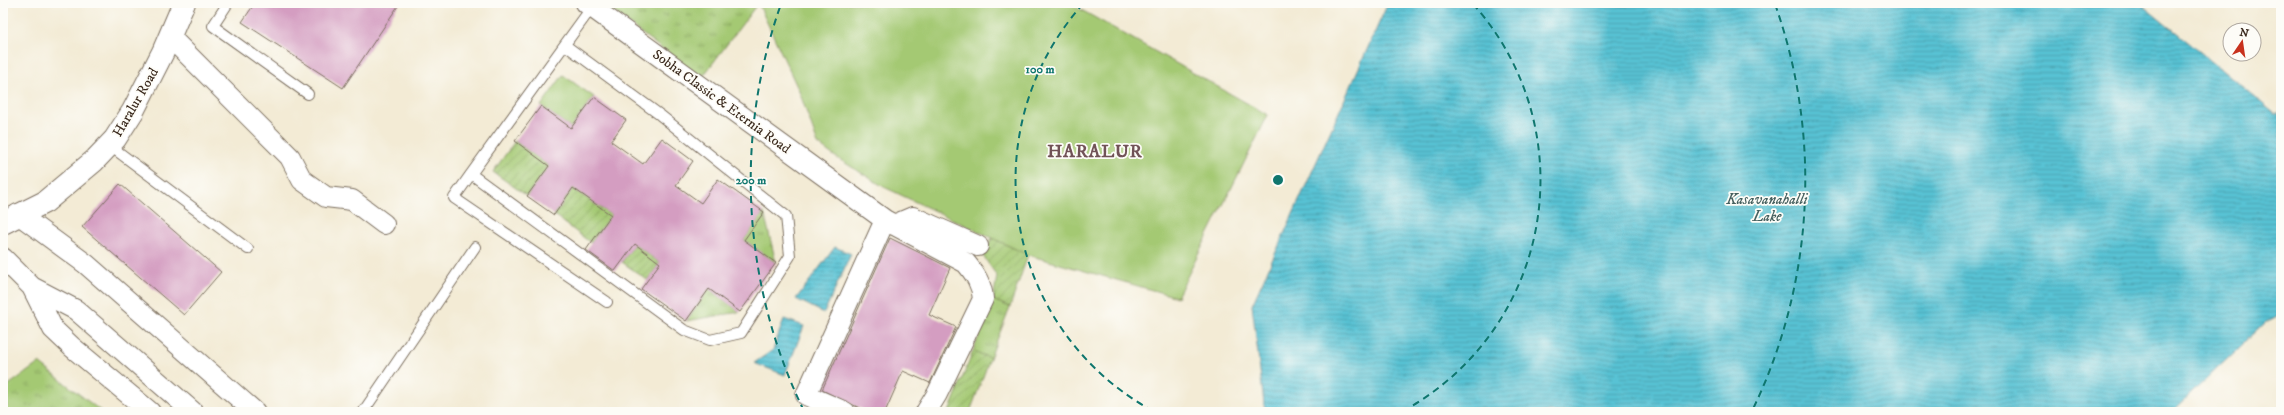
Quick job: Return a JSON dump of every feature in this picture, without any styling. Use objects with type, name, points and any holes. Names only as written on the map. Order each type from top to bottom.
[{"type":"street","name":"Haralur Road","points":[[10,219],[45,202],[94,161],[109,145],[133,111],[170,37],[184,3]]},
{"type":"street","name":"Sobha Classic & Eternia Road","points":[[589,5],[890,223],[966,263],[974,272],[982,290],[983,299],[937,394],[926,412]]},
{"type":"street","points":[[170,37],[290,157],[302,180],[330,199],[344,198],[352,200],[384,224]]},
{"type":"street","points":[[845,412],[804,404],[890,223],[913,217],[978,246]]},
{"type":"street","points":[[10,219],[86,264],[255,412]]},
{"type":"street","points":[[3,258],[32,287],[54,328],[72,347],[150,412]]},
{"type":"street","points":[[32,287],[76,310],[193,412]]},
{"type":"lane","points":[[228,3],[213,26],[308,94]]},
{"type":"lane","points":[[589,5],[565,45],[454,198],[607,302]]},
{"type":"lane","points":[[471,174],[684,330],[710,340],[741,333],[790,256],[786,216],[660,115],[565,45]]},
{"type":"lane","points":[[109,145],[248,249]]},
{"type":"lane","points":[[364,412],[476,247]]},
{"type":"green space","points":[[602,3],[758,3],[701,79]]},
{"type":"green space","points":[[758,3],[1069,3],[1268,115],[1177,297],[1028,255],[884,187],[834,156],[818,144],[799,91]]},
{"type":"green space","points":[[563,75],[594,97],[571,128],[541,106]]},
{"type":"green space","points":[[515,141],[549,166],[527,196],[493,172]]},
{"type":"green space","points":[[573,188],[611,215],[591,243],[554,215]]},
{"type":"green space","points":[[764,212],[776,263],[744,240]]},
{"type":"green space","points":[[992,238],[1028,255],[1010,307],[993,300],[997,276],[983,256]]},
{"type":"green space","points":[[635,244],[660,263],[647,280],[622,262]]},
{"type":"green space","points":[[709,289],[740,312],[686,321]]},
{"type":"green space","points":[[993,300],[1010,307],[990,358],[973,351]]},
{"type":"green space","points":[[973,351],[990,358],[970,412],[949,412]]},
{"type":"green space","points":[[39,363],[102,412],[3,412],[3,389]]},
{"type":"water","name":"Kasavanahalli Lake","points":[[1388,3],[2141,3],[2275,114],[2281,114],[2281,314],[2266,322],[2172,412],[1265,412],[1252,305]]},
{"type":"water","points":[[835,247],[851,254],[824,313],[796,299]]},
{"type":"water","points":[[784,319],[804,326],[785,375],[754,363],[773,350]]},
{"type":"building","points":[[255,3],[400,3],[343,88],[242,22]]},
{"type":"building","points":[[594,97],[626,120],[611,141],[643,164],[662,138],[693,161],[676,185],[701,203],[718,179],[764,212],[744,240],[776,263],[740,312],[709,289],[686,321],[641,289],[660,263],[635,244],[615,271],[586,250],[611,215],[573,188],[554,215],[527,196],[549,166],[515,141],[541,106],[571,128]]},
{"type":"building","points":[[120,184],[221,272],[184,315],[82,227]]},
{"type":"building","points":[[890,238],[950,268],[929,315],[956,327],[930,383],[903,371],[885,412],[868,412],[822,390]]},
{"type":"district","name":"HARALUR","points":[[1095,151]]}]
